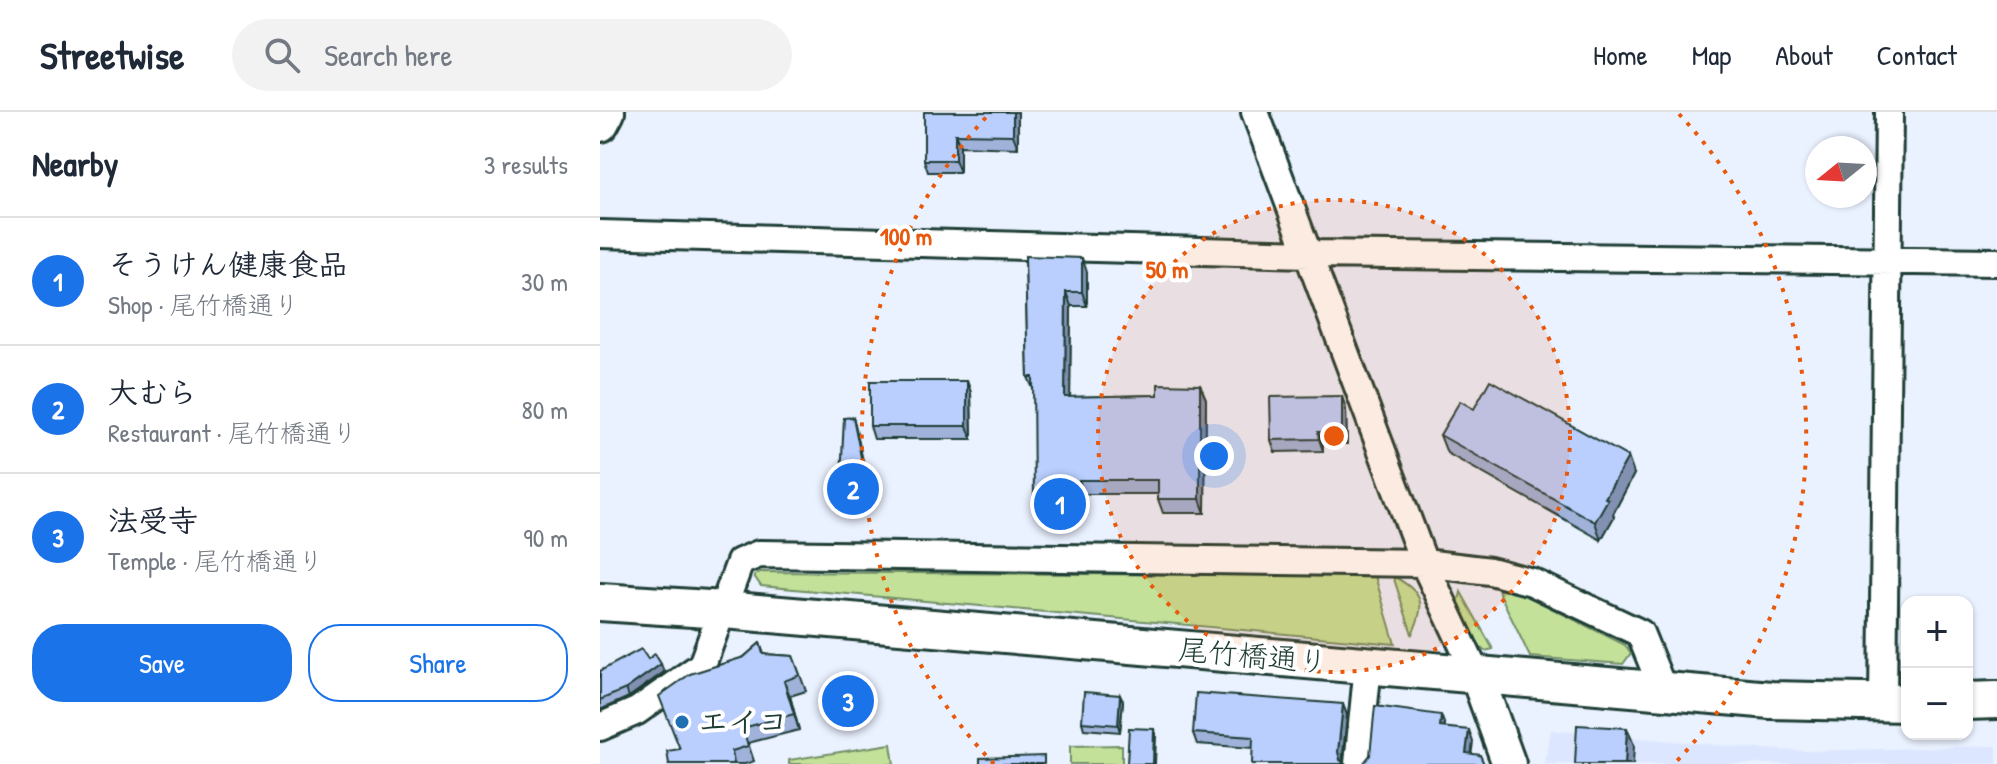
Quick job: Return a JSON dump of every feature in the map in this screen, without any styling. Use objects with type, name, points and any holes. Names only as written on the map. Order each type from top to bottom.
[{"type":"main road","points":[[600,123],[606,112]]},
{"type":"main road","name":"尾竹橋通り","points":[[600,602],[724,610],[1664,692],[1771,700],[1895,703]]},
{"type":"main road","points":[[1973,701],[1997,700]]},
{"type":"street","points":[[1255,112],[1424,563],[1477,676],[1509,764]]},
{"type":"street","points":[[1889,112],[1888,262],[1895,703]]},
{"type":"street","points":[[600,234],[1309,254],[1997,262]]},
{"type":"street","points":[[600,727],[637,711],[702,665],[740,562],[759,554],[1424,563],[1490,571],[1532,582],[1640,633],[1664,692]]},
{"type":"street","points":[[1358,764],[1368,665]]},
{"type":"shaded area","points":[[1551,730],[1807,751],[1997,746],[1997,764],[1545,764]]},
{"type":"green space","points":[[760,572],[1375,576],[1395,644],[761,586],[754,576]]},
{"type":"green space","points":[[1393,576],[1411,588],[1419,600],[1420,615],[1412,634]]},
{"type":"green space","points":[[1498,590],[1519,592],[1625,645],[1631,653],[1623,664],[1530,657]]},
{"type":"green space","points":[[1461,592],[1493,649],[1485,651],[1474,643],[1458,605]]},
{"type":"green space","points":[[891,744],[894,764],[789,764],[789,760]]},
{"type":"green space","points":[[1122,745],[1122,764],[1070,764],[1070,746]]},
{"type":"building","points":[[924,112],[1013,112],[1013,135],[955,134],[955,160],[924,160]]},
{"type":"building","points":[[1025,256],[1082,258],[1082,292],[1066,292],[1065,397],[1158,395],[1158,384],[1200,385],[1200,499],[1158,499],[1158,480],[1079,480],[1078,505],[1034,502],[1033,377],[1028,377]]},
{"type":"building","points":[[1490,380],[1628,457],[1595,522],[1440,435],[1460,401],[1474,409]]},
{"type":"building","points":[[870,381],[967,381],[967,426],[870,426]]},
{"type":"building","points":[[1342,396],[1342,431],[1318,432],[1319,439],[1271,440],[1270,397]]},
{"type":"building","points":[[853,417],[867,487],[840,497],[844,418]]},
{"type":"building","points":[[760,643],[763,654],[793,656],[800,675],[784,681],[794,714],[743,728],[748,746],[732,751],[734,764],[669,764],[667,751],[680,749],[659,696],[690,674],[744,657]]},
{"type":"building","points":[[641,649],[648,659],[655,654],[661,664],[626,689],[600,700],[600,671]]},
{"type":"building","points":[[1084,692],[1120,695],[1118,725],[1082,722]]},
{"type":"building","points":[[1196,693],[1343,704],[1338,752],[1345,764],[1252,764],[1253,737],[1193,733]]},
{"type":"building","points":[[1375,706],[1441,715],[1440,727],[1469,730],[1466,753],[1480,755],[1484,764],[1363,764],[1370,755]]},
{"type":"building","points":[[1577,725],[1627,728],[1625,764],[1575,764]]},
{"type":"building","points":[[1129,728],[1154,729],[1153,764],[1127,764]]},
{"type":"building","points":[[1044,756],[1044,764],[980,764],[980,758]]},
{"type":"place","name":"大むら","points":[[853,489]]},
{"type":"place","name":"そうけん健康食品","points":[[1060,504]]},
{"type":"place","name":"法受寺","points":[[848,701]]},
{"type":"place","name":"エイコ","points":[[682,722]]}]
